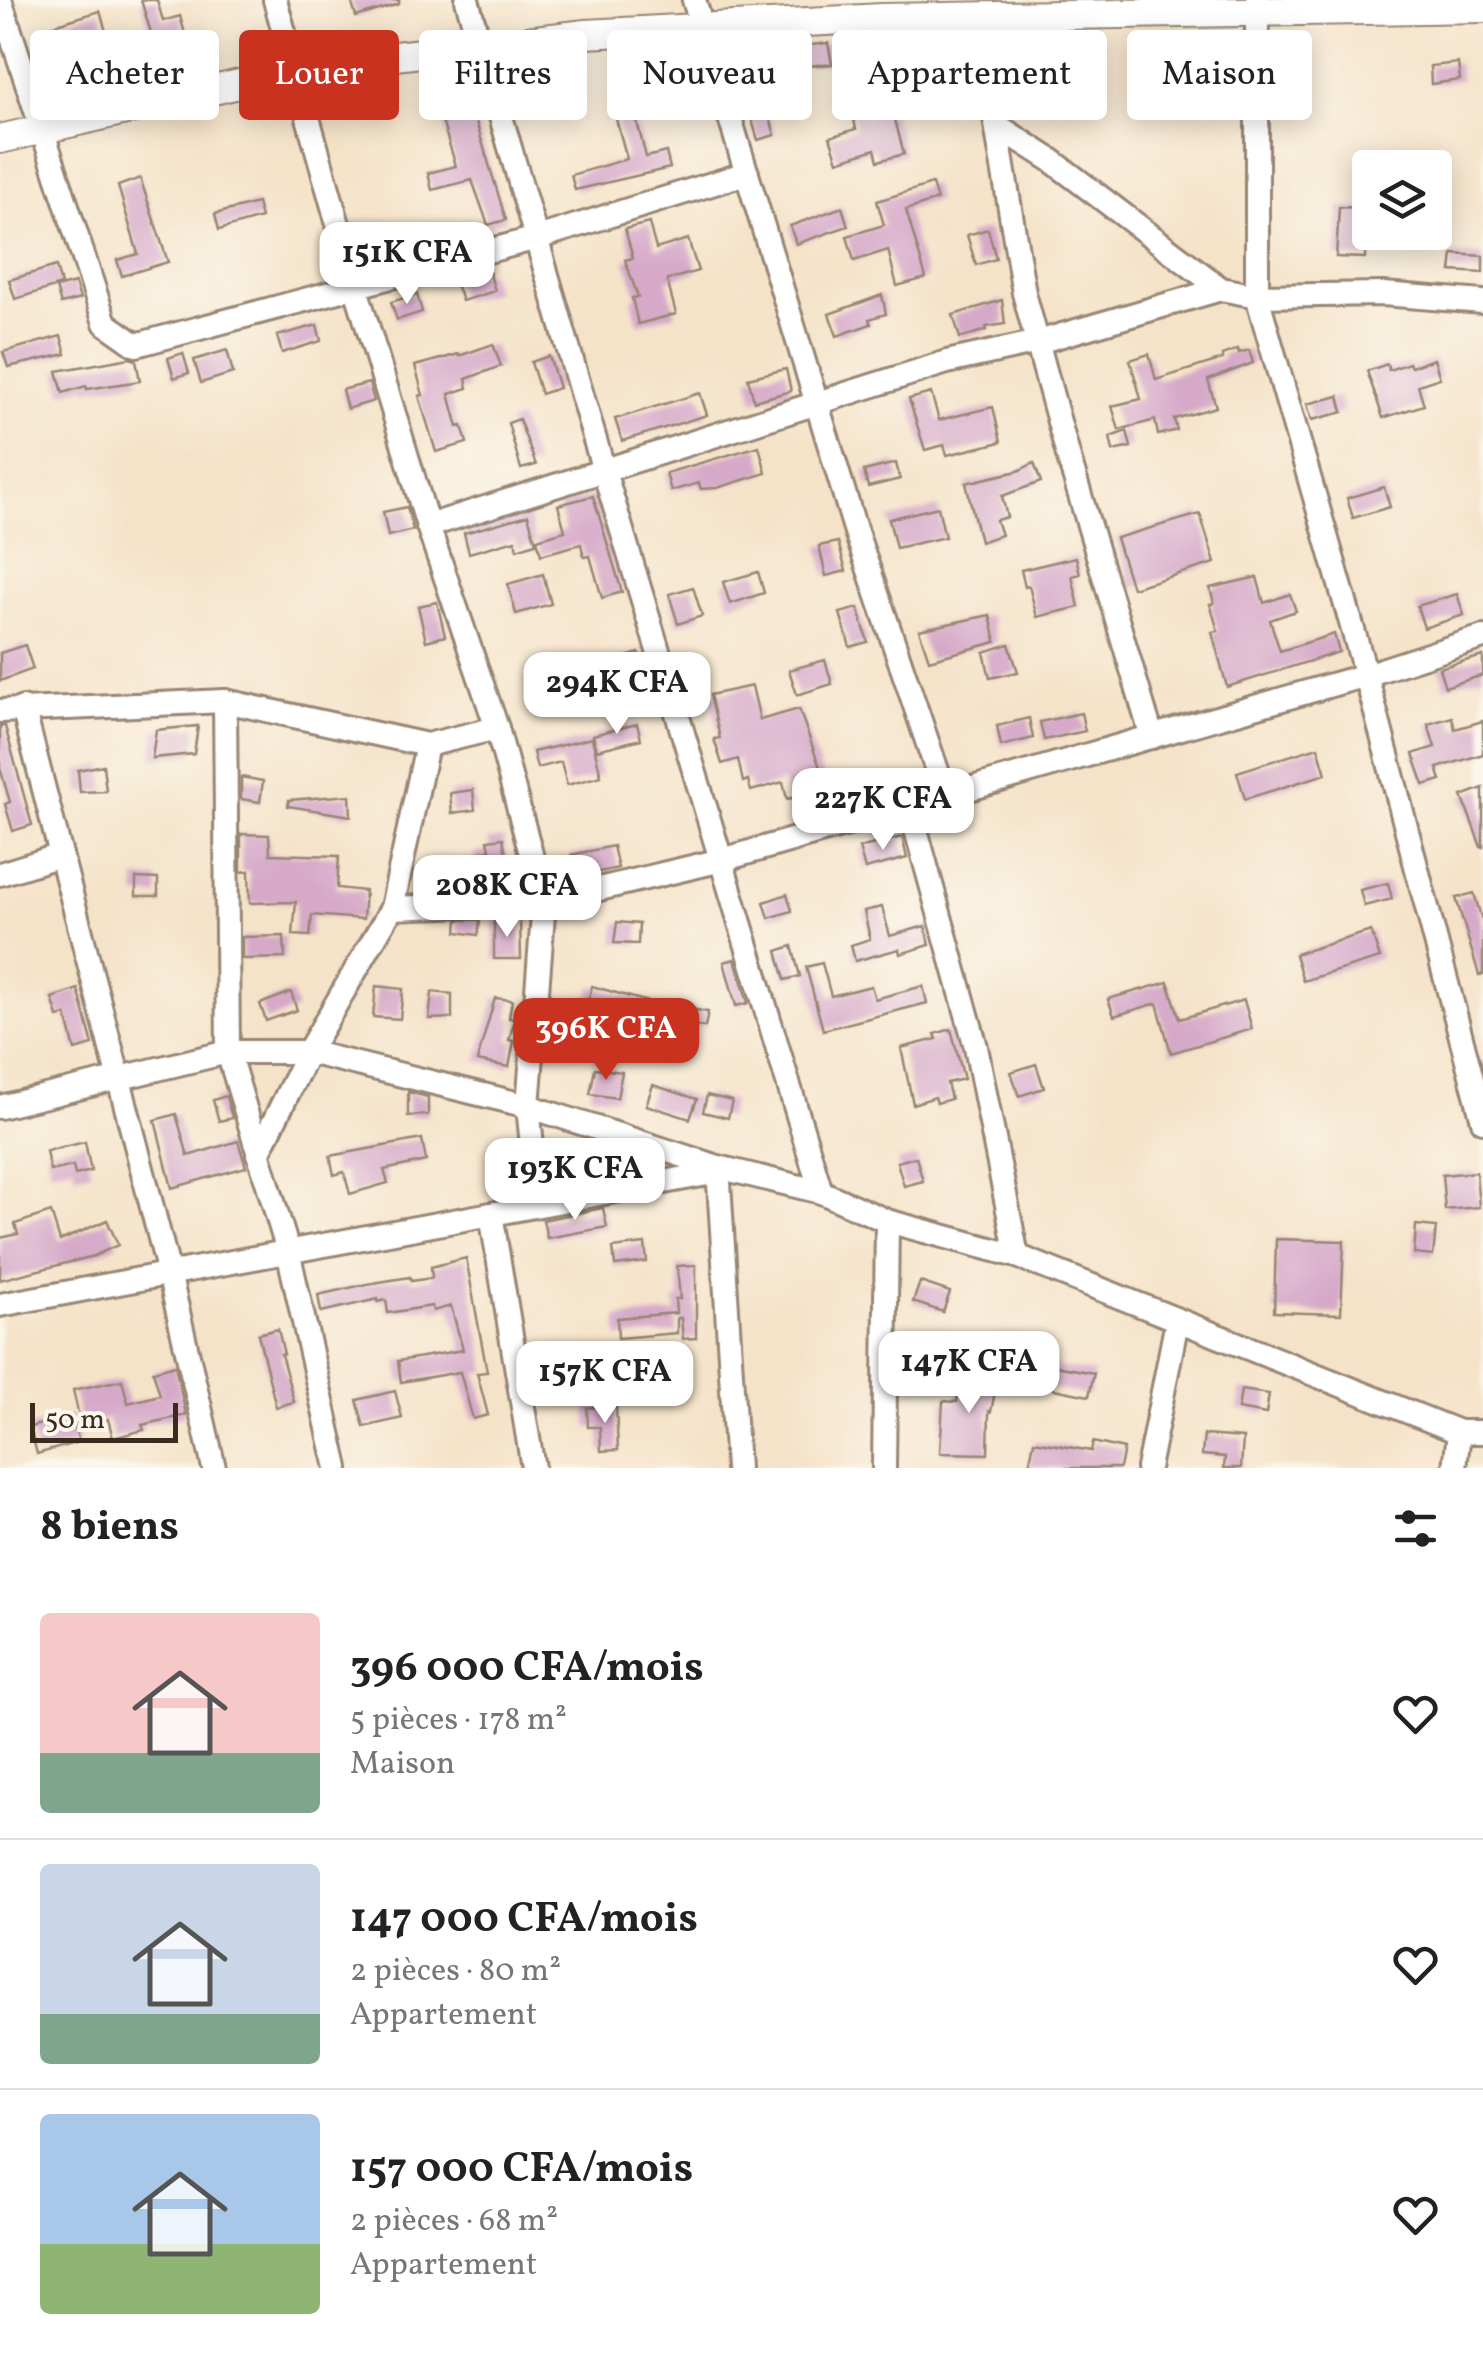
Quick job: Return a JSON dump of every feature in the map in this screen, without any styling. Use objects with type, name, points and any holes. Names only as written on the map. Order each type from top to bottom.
[{"type":"main road","points":[[704,30],[879,9],[978,16],[1090,7],[1483,8]]},
{"type":"main road","points":[[0,138],[239,84]]},
{"type":"street","points":[[0,0],[105,324],[136,345],[537,238],[747,173]]},
{"type":"street","points":[[275,0],[284,30]]},
{"type":"street","points":[[467,0],[476,30]]},
{"type":"street","points":[[694,0],[704,30]]},
{"type":"street","points":[[1258,6],[1257,296],[1366,675],[1483,1121]]},
{"type":"street","points":[[978,16],[1024,293],[1152,737]]},
{"type":"street","points":[[309,120],[354,286],[428,526],[497,728],[544,902],[528,1106],[538,1205]]},
{"type":"street","points":[[503,120],[821,1192]]},
{"type":"street","points":[[731,120],[855,529],[946,797]]},
{"type":"street","points":[[998,126],[1050,160],[1221,290]]},
{"type":"street","points":[[428,526],[947,362],[1038,342],[1221,290],[1257,296],[1382,294],[1483,302]]},
{"type":"street","points":[[392,908],[544,902],[722,860],[1366,675],[1483,637]]},
{"type":"street","points":[[214,1468],[169,1273],[61,856],[11,709],[226,702],[427,744],[497,728]]},
{"type":"street","points":[[226,702],[228,1052],[288,1251],[337,1468]]},
{"type":"street","points":[[258,1154],[308,1052],[392,908],[427,744]]},
{"type":"street","points":[[910,808],[976,1047],[1016,1256]]},
{"type":"street","points":[[0,874],[61,856]]},
{"type":"street","points":[[0,1107],[228,1052],[308,1052],[528,1106],[718,1169],[821,1192],[887,1221],[1016,1256],[1459,1432],[1483,1432]]},
{"type":"street","points":[[0,1305],[718,1169]]},
{"type":"street","points":[[718,1169],[737,1468]]},
{"type":"street","points":[[492,1214],[533,1468]]},
{"type":"street","points":[[884,1468],[887,1221]]},
{"type":"street","points":[[1148,1468],[1177,1321]]},
{"type":"street","points":[[1455,1468],[1459,1432]]},
{"type":"building","points":[[141,0],[157,0],[163,21],[180,16],[184,30],[150,30]]},
{"type":"building","points":[[351,0],[399,0],[399,4],[356,17]]},
{"type":"building","points":[[100,11],[106,30],[40,30]]},
{"type":"building","points":[[828,43],[832,64],[812,66],[812,45]]},
{"type":"building","points":[[1458,63],[1460,80],[1431,84],[1430,66]]},
{"type":"building","points":[[475,120],[506,220],[488,225],[472,180],[432,190],[428,173],[456,166],[442,121]]},
{"type":"building","points":[[616,120],[637,120],[646,157],[666,152],[670,168],[575,190],[571,175],[627,159]]},
{"type":"building","points":[[752,120],[771,120],[775,135],[758,140]]},
{"type":"building","points":[[854,120],[895,120],[904,154],[878,161],[875,149],[838,161],[830,137],[856,129]]},
{"type":"building","points":[[140,178],[168,262],[122,276],[117,260],[138,254],[118,186]]},
{"type":"building","points":[[932,184],[937,200],[906,210],[926,278],[897,286],[888,250],[854,261],[847,236],[884,225],[877,201]]},
{"type":"building","points":[[257,203],[261,218],[219,230],[215,214]]},
{"type":"building","points":[[842,207],[848,226],[796,244],[790,226]]},
{"type":"building","points":[[1339,207],[1352,207],[1352,250],[1365,250],[1365,258],[1336,257]]},
{"type":"building","points":[[649,223],[656,249],[688,239],[698,271],[667,280],[676,314],[638,324],[632,298],[638,297],[625,260],[633,258],[625,229]]},
{"type":"building","points":[[988,229],[996,259],[976,265],[967,235]]},
{"type":"building","points":[[1453,254],[1483,256],[1483,273],[1451,271]]},
{"type":"building","points":[[56,266],[61,285],[15,299],[9,280]]},
{"type":"building","points":[[489,271],[495,291],[462,301],[455,281]]},
{"type":"building","points":[[75,283],[80,299],[61,304],[56,288]]},
{"type":"building","points":[[417,294],[422,312],[397,320],[391,302]]},
{"type":"building","points":[[882,295],[886,314],[837,336],[829,314]]},
{"type":"building","points":[[1002,300],[1005,324],[960,338],[953,315]]},
{"type":"building","points":[[317,325],[321,341],[282,353],[277,336]]},
{"type":"building","points":[[61,336],[66,354],[8,367],[3,352]]},
{"type":"building","points":[[493,344],[501,366],[466,379],[468,388],[449,394],[467,443],[436,452],[419,396],[423,395],[415,366]]},
{"type":"building","points":[[1238,349],[1239,353],[1249,350],[1253,363],[1208,380],[1216,407],[1174,419],[1177,430],[1158,435],[1155,420],[1119,430],[1112,406],[1141,399],[1130,360],[1149,354],[1156,380],[1223,359],[1222,355]]},
{"type":"building","points":[[227,350],[233,373],[201,383],[194,360]]},
{"type":"building","points":[[183,353],[189,373],[174,378],[168,358]]},
{"type":"building","points":[[549,356],[559,388],[541,394],[531,362]]},
{"type":"building","points":[[1434,359],[1440,378],[1418,385],[1424,405],[1383,418],[1367,371],[1387,364],[1389,370],[1409,363],[1411,367]]},
{"type":"building","points":[[136,360],[140,381],[87,389],[86,386],[63,393],[57,371]]},
{"type":"building","points":[[786,369],[791,391],[754,401],[748,378]]},
{"type":"building","points":[[369,383],[374,401],[347,409],[342,390]]},
{"type":"building","points":[[700,393],[707,415],[622,441],[615,419]]},
{"type":"building","points":[[931,393],[939,420],[993,407],[1001,442],[947,455],[944,445],[925,450],[909,399]]},
{"type":"building","points":[[1339,396],[1343,412],[1312,420],[1307,404]]},
{"type":"building","points":[[519,419],[536,465],[521,469],[508,423]]},
{"type":"building","points":[[1127,431],[1131,447],[1113,451],[1110,437]]},
{"type":"building","points":[[759,446],[766,473],[717,488],[701,489],[699,483],[671,491],[666,473]]},
{"type":"building","points":[[896,463],[900,479],[868,487],[864,471]]},
{"type":"building","points":[[1034,463],[1041,482],[1002,496],[1007,517],[996,520],[1001,535],[980,542],[966,483],[1018,471]]},
{"type":"building","points":[[1384,487],[1390,507],[1353,518],[1347,498]]},
{"type":"building","points":[[593,496],[622,592],[602,598],[590,556],[584,557],[581,544],[541,555],[537,539],[565,531],[558,505]]},
{"type":"building","points":[[407,507],[413,530],[388,536],[383,512]]},
{"type":"building","points":[[938,507],[945,537],[896,548],[889,519]]},
{"type":"building","points":[[1200,514],[1215,563],[1132,588],[1116,538]]},
{"type":"building","points":[[528,515],[536,543],[517,549],[515,540],[469,553],[464,533]]},
{"type":"building","points":[[838,542],[846,571],[826,576],[819,546]]},
{"type":"building","points":[[1076,557],[1080,574],[1072,576],[1079,607],[1037,617],[1021,570]]},
{"type":"building","points":[[758,572],[764,593],[730,604],[723,582]]},
{"type":"building","points":[[543,574],[551,604],[516,614],[508,584]]},
{"type":"building","points":[[1257,577],[1264,603],[1290,594],[1296,611],[1270,620],[1280,651],[1334,634],[1339,652],[1227,687],[1212,632],[1218,631],[1210,588]]},
{"type":"building","points":[[693,587],[702,616],[678,624],[669,594]]},
{"type":"building","points":[[1457,594],[1464,615],[1424,628],[1417,606]]},
{"type":"building","points":[[437,602],[445,636],[426,641],[418,606]]},
{"type":"building","points":[[858,608],[868,642],[850,647],[840,613]]},
{"type":"building","points":[[990,615],[996,642],[929,660],[919,630]]},
{"type":"building","points":[[1009,644],[1018,672],[990,678],[984,652]]},
{"type":"building","points":[[25,645],[33,669],[0,681],[0,653]]},
{"type":"building","points":[[639,653],[646,675],[613,685],[606,663]]},
{"type":"building","points":[[1483,656],[1483,675],[1445,687],[1439,668]]},
{"type":"building","points":[[825,660],[832,684],[797,695],[789,670]]},
{"type":"building","points":[[574,668],[579,690],[555,695],[550,674]]},
{"type":"building","points":[[752,686],[760,720],[799,709],[828,790],[857,782],[861,800],[803,818],[797,797],[787,799],[783,782],[751,791],[748,780],[743,782],[738,759],[722,764],[714,739],[720,738],[710,695]]},
{"type":"building","points":[[1081,713],[1085,731],[1044,740],[1040,722]]},
{"type":"building","points":[[1452,717],[1455,729],[1483,721],[1483,754],[1437,768],[1441,780],[1424,785],[1413,754],[1435,747],[1428,724]]},
{"type":"building","points":[[1029,718],[1033,738],[1001,746],[997,726]]},
{"type":"building","points":[[637,724],[641,739],[597,750],[593,735]]},
{"type":"building","points":[[0,726],[5,726],[32,825],[13,831],[0,768]]},
{"type":"building","points":[[198,726],[194,754],[152,758],[156,730]]},
{"type":"building","points":[[592,738],[601,776],[567,785],[561,762],[537,768],[533,752]]},
{"type":"building","points":[[1318,747],[1326,774],[1245,799],[1237,772]]},
{"type":"building","points":[[103,765],[106,791],[80,792],[78,770]]},
{"type":"building","points":[[241,777],[263,781],[260,802],[241,799]]},
{"type":"building","points":[[1483,788],[1483,847],[1481,847],[1462,796]]},
{"type":"building","points":[[473,790],[475,810],[452,813],[450,793]]},
{"type":"building","points":[[350,795],[351,816],[288,806],[289,800]]},
{"type":"building","points":[[241,834],[269,835],[270,854],[339,856],[337,888],[365,891],[363,919],[312,915],[310,936],[293,935],[296,902],[250,903],[249,871],[241,872]]},
{"type":"building","points":[[902,837],[907,858],[865,869],[859,848]]},
{"type":"building","points":[[503,838],[510,876],[461,885],[457,863],[475,860],[474,854],[490,850],[488,840]]},
{"type":"building","points":[[613,846],[618,868],[576,877],[571,855]]},
{"type":"building","points":[[136,878],[158,879],[158,896],[136,896]]},
{"type":"building","points":[[1388,883],[1392,899],[1364,906],[1360,890]]},
{"type":"building","points":[[1474,893],[1483,924],[1483,974],[1479,975],[1456,898]]},
{"type":"building","points":[[787,894],[792,911],[769,918],[764,902]]},
{"type":"building","points":[[882,907],[890,936],[925,926],[930,945],[855,961],[851,945],[870,939],[864,911]]},
{"type":"building","points":[[458,920],[480,920],[478,935],[457,932]]},
{"type":"building","points":[[520,920],[521,959],[494,959],[494,921]]},
{"type":"building","points":[[617,922],[639,924],[638,944],[614,943]]},
{"type":"building","points":[[1371,931],[1380,958],[1303,981],[1295,954]]},
{"type":"building","points":[[284,936],[285,958],[242,959],[242,937]]},
{"type":"building","points":[[792,946],[800,976],[785,980],[777,951]]},
{"type":"building","points":[[735,959],[748,1003],[736,1006],[724,962]]},
{"type":"building","points":[[822,963],[831,996],[871,986],[875,999],[923,986],[927,1003],[823,1030],[806,967]]},
{"type":"building","points":[[1168,982],[1180,1019],[1244,1000],[1252,1029],[1171,1053],[1157,1003],[1114,1016],[1108,999]]},
{"type":"building","points":[[376,986],[403,989],[400,1019],[373,1017]]},
{"type":"building","points":[[592,986],[652,1003],[647,1020],[587,1005]]},
{"type":"building","points":[[78,989],[93,1045],[75,1050],[66,1015],[58,1017],[52,998]]},
{"type":"building","points":[[291,992],[297,1010],[266,1021],[260,1004]]},
{"type":"building","points":[[432,992],[452,994],[452,1018],[429,1019]]},
{"type":"building","points":[[495,998],[512,1000],[509,1018],[515,1019],[509,1040],[514,1041],[509,1067],[477,1061]]},
{"type":"building","points":[[684,1008],[708,1012],[705,1027],[681,1024]]},
{"type":"building","points":[[951,1029],[964,1079],[947,1083],[951,1099],[937,1103],[935,1097],[913,1104],[901,1048],[937,1039],[935,1034]]},
{"type":"building","points":[[1036,1064],[1044,1088],[1019,1096],[1011,1072]]},
{"type":"building","points":[[595,1068],[622,1072],[617,1098],[590,1094]]},
{"type":"building","points":[[653,1085],[697,1099],[690,1119],[646,1105]]},
{"type":"building","points":[[408,1092],[428,1097],[428,1115],[408,1116]]},
{"type":"building","points":[[707,1095],[732,1101],[728,1118],[703,1112]]},
{"type":"building","points":[[226,1096],[232,1118],[219,1121],[213,1100]]},
{"type":"building","points":[[176,1114],[188,1156],[238,1141],[246,1167],[172,1188],[155,1120]]},
{"type":"building","points":[[422,1139],[426,1161],[384,1170],[388,1183],[350,1194],[344,1172],[334,1175],[330,1156]]},
{"type":"building","points":[[85,1142],[91,1171],[75,1175],[73,1166],[50,1171],[46,1151]]},
{"type":"building","points":[[916,1157],[923,1181],[904,1186],[897,1162]]},
{"type":"building","points":[[1476,1172],[1479,1207],[1445,1210],[1442,1175]]},
{"type":"building","points":[[603,1208],[607,1227],[547,1238],[543,1220]]},
{"type":"building","points":[[51,1212],[60,1241],[107,1220],[118,1245],[94,1256],[0,1280],[0,1238],[18,1234],[15,1224]]},
{"type":"building","points":[[1416,1225],[1436,1227],[1433,1256],[1414,1254]]},
{"type":"building","points":[[1276,1239],[1344,1241],[1341,1314],[1274,1312]]},
{"type":"building","points":[[645,1244],[647,1262],[615,1266],[613,1248]]},
{"type":"building","points":[[466,1258],[487,1372],[477,1373],[488,1415],[473,1419],[460,1372],[401,1382],[398,1361],[463,1350],[451,1306],[388,1313],[386,1300],[378,1299],[321,1312],[318,1295],[410,1277],[411,1281],[432,1278],[431,1267]]},
{"type":"building","points":[[696,1265],[696,1338],[683,1339],[681,1318],[677,1318],[677,1333],[618,1338],[617,1318],[676,1313],[675,1299],[680,1299],[677,1266]]},
{"type":"building","points":[[920,1282],[950,1292],[943,1312],[913,1302]]},
{"type":"building","points":[[278,1329],[294,1402],[276,1407],[258,1334]]},
{"type":"building","points":[[1044,1364],[1094,1373],[1089,1396],[1039,1386]]},
{"type":"building","points":[[175,1365],[186,1415],[142,1425],[144,1430],[113,1438],[108,1419],[81,1425],[73,1390],[122,1380],[128,1403],[160,1395],[153,1371]]},
{"type":"building","points":[[962,1370],[998,1376],[989,1411],[988,1454],[940,1453],[943,1401],[957,1402]]},
{"type":"building","points":[[647,1377],[648,1402],[619,1403],[618,1378]]},
{"type":"building","points":[[1241,1390],[1269,1394],[1266,1414],[1238,1409]]},
{"type":"building","points":[[395,1391],[402,1418],[364,1427],[357,1400]]},
{"type":"building","points":[[616,1406],[618,1450],[601,1451],[600,1427],[588,1427],[587,1408]]},
{"type":"building","points":[[72,1416],[79,1442],[37,1454],[30,1427]]},
{"type":"building","points":[[1204,1435],[1243,1438],[1241,1468],[1224,1468],[1225,1457],[1202,1455]]},
{"type":"building","points":[[1034,1441],[1091,1451],[1093,1442],[1124,1449],[1120,1468],[1047,1468],[1029,1465]]}]
